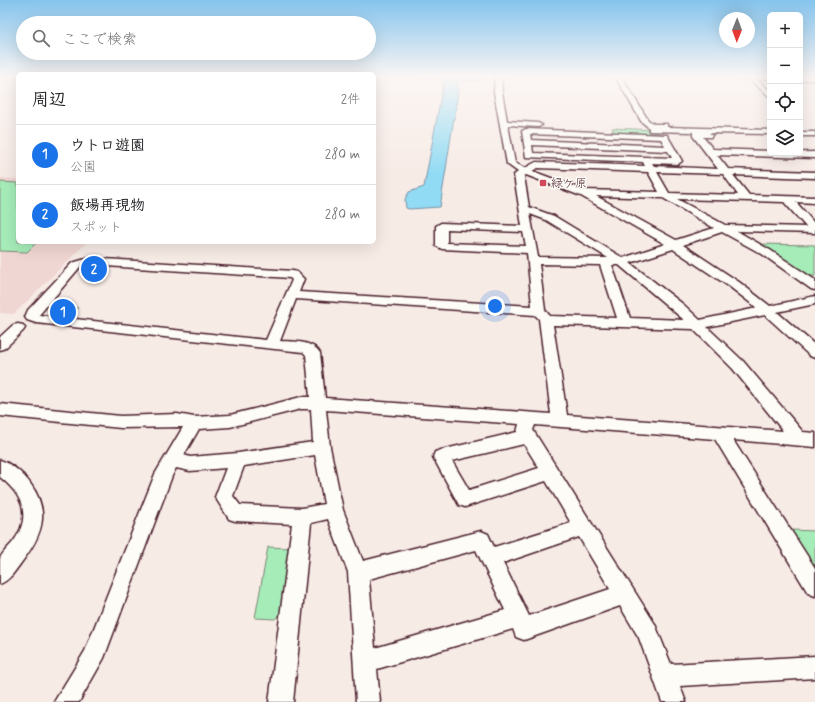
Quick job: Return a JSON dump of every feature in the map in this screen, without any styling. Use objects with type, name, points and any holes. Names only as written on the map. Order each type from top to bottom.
[{"type":"street","points":[[501,109],[511,163],[525,171],[582,193],[676,244],[767,310],[815,353]]},
{"type":"street","points":[[637,109],[647,124],[661,132],[678,161],[530,155],[526,131],[594,134],[661,132],[767,131]]},
{"type":"street","points":[[508,123],[661,132]]},
{"type":"street","points":[[594,134],[603,158]]},
{"type":"street","points":[[745,197],[696,134],[767,137]]},
{"type":"street","points":[[528,142],[670,149]]},
{"type":"street","points":[[710,152],[815,155]]},
{"type":"street","points":[[571,157],[574,166]]},
{"type":"street","points":[[646,160],[666,195],[766,252],[815,286]]},
{"type":"street","points":[[560,421],[518,176],[536,165],[815,175]]},
{"type":"street","points":[[582,193],[815,200]]},
{"type":"street","points":[[528,229],[441,226],[442,246],[605,262],[622,262],[724,228],[815,230],[787,199]]},
{"type":"street","points":[[524,208],[550,218],[622,262],[698,325],[738,365],[798,438]]},
{"type":"street","points":[[271,345],[298,279],[293,275],[89,262],[76,265],[33,313],[32,317],[36,319],[271,345],[308,348],[313,353],[322,447],[334,510],[358,572],[368,702]]},
{"type":"street","points":[[605,262],[625,322]]},
{"type":"street","points":[[292,295],[625,322],[698,325],[815,300]]},
{"type":"street","points":[[0,345],[18,328]]},
{"type":"street","points":[[0,410],[121,422],[177,420],[194,423],[230,421],[301,404],[318,404],[417,408],[528,427]]},
{"type":"street","points":[[551,472],[465,499],[441,457],[528,427],[560,421],[815,440]]},
{"type":"street","points":[[66,702],[93,658],[164,474],[194,423]]},
{"type":"street","points":[[528,427],[551,472],[647,632],[674,702]]},
{"type":"street","points":[[720,433],[815,586]]},
{"type":"street","points":[[172,460],[190,464],[238,460],[322,447]]},
{"type":"street","points":[[238,460],[224,497],[235,513],[302,516],[334,510]]},
{"type":"street","points":[[0,468],[20,484],[28,496],[34,512],[31,528],[0,574]]},
{"type":"street","points":[[281,702],[302,516]]},
{"type":"street","points":[[489,558],[584,528]]},
{"type":"street","points":[[358,572],[481,540],[524,629],[624,594]]},
{"type":"street","points":[[364,662],[519,617]]},
{"type":"street","points":[[664,676],[815,668]]},
{"type":"shaded area","points":[[0,178],[16,179],[16,244],[85,244],[14,314],[0,313]]},
{"type":"green space","points":[[612,128],[656,130],[659,136],[615,134]]},
{"type":"green space","points":[[0,182],[16,183],[16,244],[35,244],[27,252],[0,251]]},
{"type":"green space","points":[[756,244],[815,245],[815,276],[806,276]]},
{"type":"green space","points":[[58,306],[78,308],[68,318],[48,316]]},
{"type":"green space","points":[[791,530],[815,531],[815,570]]},
{"type":"green space","points":[[268,547],[291,548],[283,611],[275,619],[255,618]]},
{"type":"water","points":[[439,109],[455,109],[440,207],[406,208],[405,199],[409,192],[424,187]]},
{"type":"place","name":"緑ケ原","points":[[543,183]]},
{"type":"place","name":"飯場再現物","points":[[94,269]]},
{"type":"place","name":"ウトロ遊園","points":[[63,312]]}]
